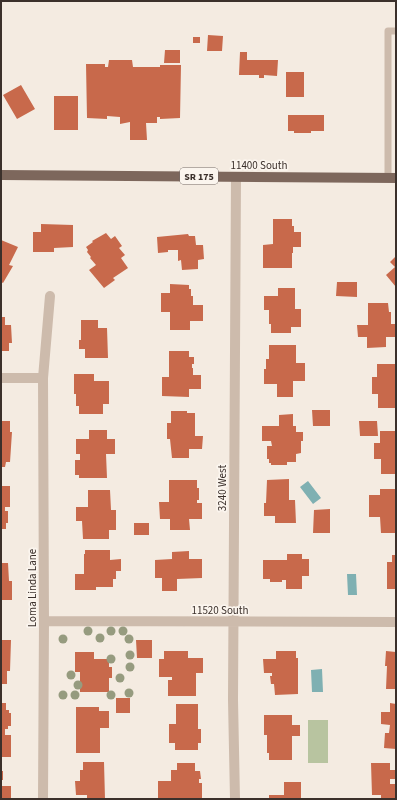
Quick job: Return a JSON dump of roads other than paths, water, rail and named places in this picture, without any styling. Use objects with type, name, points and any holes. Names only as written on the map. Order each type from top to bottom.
[{"type":"main road","name":"11400 South","points":[[1,175],[392,178]]},
{"type":"street","name":"3240 West","points":[[235,799],[233,622],[236,177]]},
{"type":"street","name":"Loma Linda Lane","points":[[42,799],[44,621],[43,378],[50,296]]},
{"type":"street","points":[[1,378],[43,378]]},
{"type":"street","name":"11520 South","points":[[44,621],[396,622]]},
{"type":"lane","points":[[392,178],[388,31],[396,31]]},
{"type":"water","points":[[308,481],[321,498],[313,504],[300,487]]},
{"type":"water","points":[[347,574],[356,574],[357,595],[348,595]]},
{"type":"water","points":[[322,669],[323,692],[312,692],[311,670]]}]
